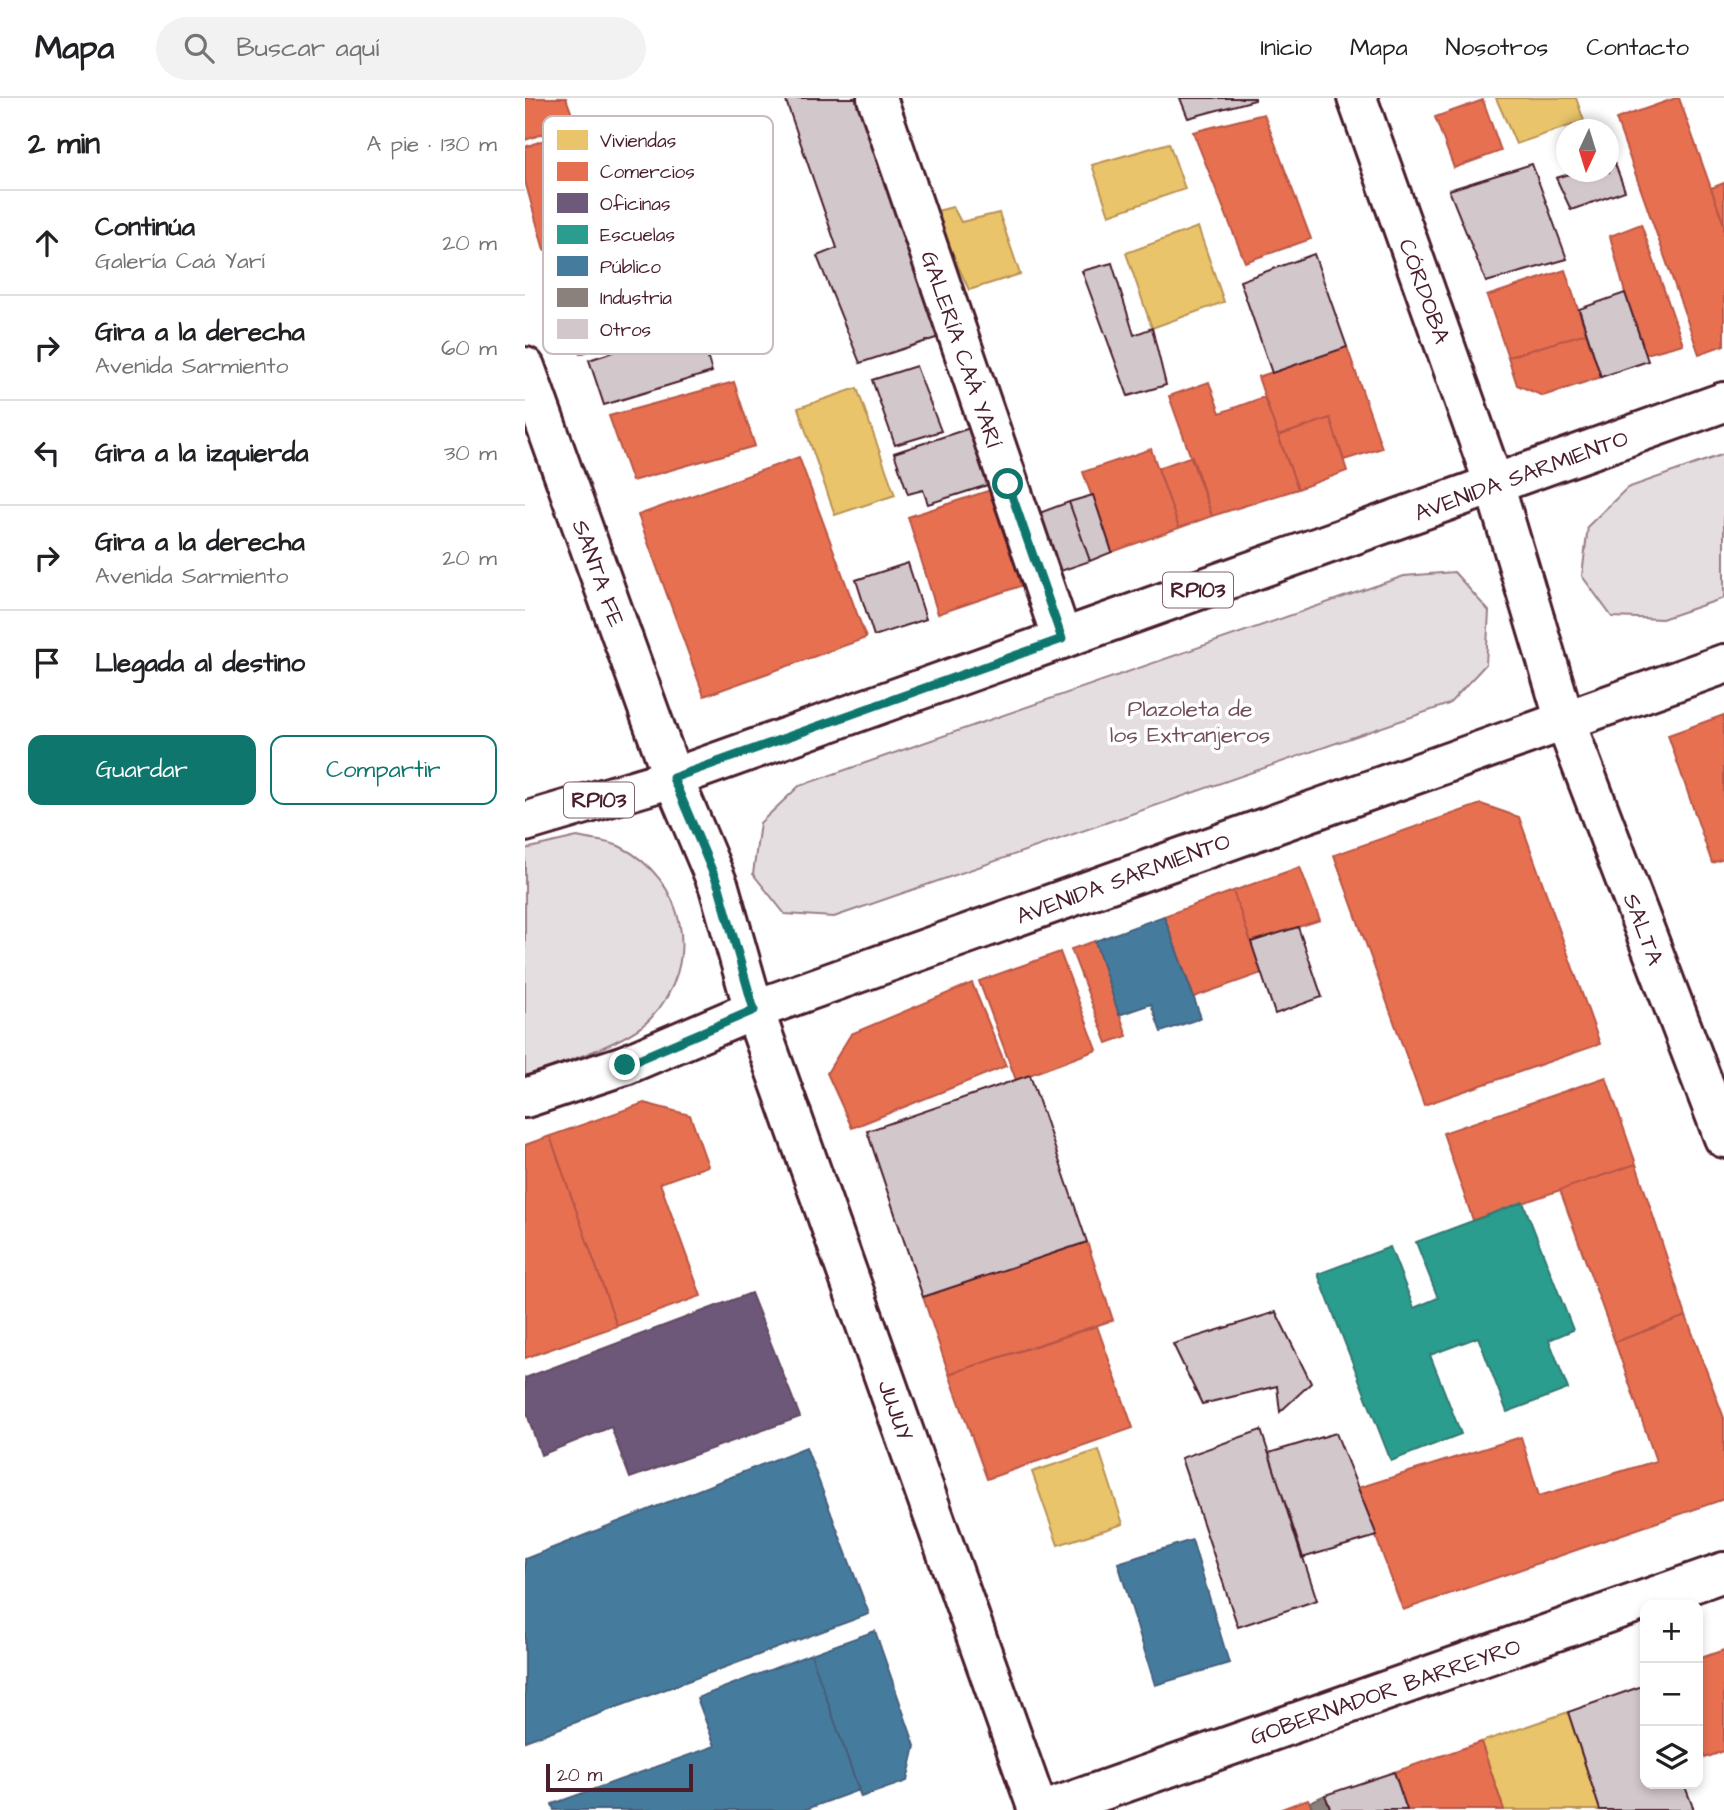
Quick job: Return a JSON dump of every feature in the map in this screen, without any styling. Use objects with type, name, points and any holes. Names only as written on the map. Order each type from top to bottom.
[{"type":"street","name":"GALERÍA CAÁ YARÍ","points":[[877,98],[1062,639]]},
{"type":"street","name":"CÓRDOBA","points":[[1357,98],[1494,484],[1565,721]]},
{"type":"street","name":"SANTA FE","points":[[525,368],[673,778],[719,887],[754,1010]]},
{"type":"street","name":"AVENIDA SARMIENTO","points":[[525,822],[673,778],[1724,402]]},
{"type":"street","name":"AVENIDA SARMIENTO","points":[[525,1098],[625,1065],[754,1010],[1724,664]]},
{"type":"street","name":"SALTA","points":[[1565,721],[1724,1138]]},
{"type":"street","name":"JUJUY","points":[[754,1010],[1038,1810]]},
{"type":"street","name":"GOBERNADOR BARREYRO","points":[[1047,1810],[1724,1573]]},
{"type":"green space","points":[[1724,454],[1724,598],[1662,619],[1612,617],[1582,576],[1588,526],[1627,488]]},
{"type":"green space","name":"Plazoleta de los Extranjeros","points":[[1454,572],[1489,611],[1486,664],[1449,704],[834,917],[785,914],[753,874],[760,823],[799,786],[1404,576]]},
{"type":"green space","points":[[577,837],[619,846],[642,861],[660,879],[672,900],[680,924],[681,948],[677,973],[667,996],[641,1027],[592,1052],[525,1076],[525,849]]},
{"type":"building: Viviendas","points":[[1496,98],[1576,98],[1583,119],[1556,119],[1556,130],[1516,144]]},
{"type":"building: Viviendas","points":[[1169,143],[1185,189],[1109,215],[1092,165]]},
{"type":"building: Viviendas","points":[[953,207],[961,222],[999,213],[1020,274],[969,290],[933,212]]},
{"type":"building: Viviendas","points":[[1198,227],[1224,302],[1152,328],[1126,253]]},
{"type":"building: Viviendas","points":[[857,388],[895,495],[835,515],[798,408]]},
{"type":"building: Viviendas","points":[[1099,1450],[1123,1524],[1058,1545],[1032,1472]]},
{"type":"building: Viviendas","points":[[1568,1712],[1600,1810],[1504,1810],[1481,1742]]},
{"type":"building: Comercios","points":[[525,98],[566,98],[572,116],[543,116],[543,134],[525,140]]},
{"type":"building: Comercios","points":[[1679,98],[1724,225],[1724,345],[1699,354],[1619,127],[1619,119],[1616,119]]},
{"type":"building: Comercios","points":[[1483,100],[1501,151],[1454,168],[1435,117]]},
{"type":"building: Comercios","points":[[1264,114],[1311,239],[1245,262],[1193,132]]},
{"type":"building: Comercios","points":[[543,140],[543,246],[525,181],[525,147]]},
{"type":"building: Comercios","points":[[1724,183],[1724,225],[1711,188]]},
{"type":"building: Comercios","points":[[1641,224],[1683,344],[1646,354],[1625,293],[1610,236]]},
{"type":"building: Comercios","points":[[1565,270],[1586,333],[1508,357],[1487,296]]},
{"type":"building: Comercios","points":[[1586,333],[1601,377],[1543,396],[1517,385],[1508,357]]},
{"type":"building: Comercios","points":[[1347,347],[1382,448],[1344,460],[1330,418],[1278,436],[1258,377]]},
{"type":"building: Comercios","points":[[734,382],[755,446],[632,481],[609,416]]},
{"type":"building: Comercios","points":[[1209,382],[1220,413],[1264,397],[1298,489],[1212,516],[1169,396]]},
{"type":"building: Comercios","points":[[1330,418],[1347,471],[1298,489],[1278,436]]},
{"type":"building: Comercios","points":[[1151,449],[1179,528],[1112,552],[1083,472]]},
{"type":"building: Comercios","points":[[1192,456],[1212,516],[1179,528],[1158,468]]},
{"type":"building: Comercios","points":[[799,457],[866,638],[704,696],[638,515]]},
{"type":"building: Comercios","points":[[1003,486],[1038,580],[938,614],[908,517]]},
{"type":"building: Comercios","points":[[1724,715],[1724,859],[1712,863],[1668,735]]},
{"type":"building: Comercios","points":[[1481,804],[1519,817],[1600,1044],[1424,1105],[1334,855]]},
{"type":"building: Comercios","points":[[1300,867],[1320,920],[1251,942],[1233,891]]},
{"type":"building: Comercios","points":[[1233,891],[1262,973],[1194,997],[1164,916]]},
{"type":"building: Comercios","points":[[1095,941],[1127,1036],[1107,1043],[1071,949]]},
{"type":"building: Comercios","points":[[1060,952],[1097,1050],[1016,1080],[979,981]]},
{"type":"building: Comercios","points":[[972,983],[1006,1066],[852,1128],[827,1073],[851,1034]]},
{"type":"building: Comercios","points":[[1606,1077],[1636,1164],[1473,1220],[1443,1133]]},
{"type":"building: Comercios","points":[[644,1103],[690,1115],[708,1166],[660,1183],[701,1296],[617,1326],[550,1136]]},
{"type":"building: Comercios","points":[[550,1136],[617,1326],[525,1358],[525,1145]]},
{"type":"building: Comercios","points":[[1636,1164],[1686,1316],[1615,1342],[1560,1190]]},
{"type":"building: Comercios","points":[[1087,1242],[1113,1320],[949,1374],[923,1297]]},
{"type":"building: Comercios","points":[[1686,1316],[1724,1418],[1724,1499],[1403,1610],[1358,1488],[1521,1437],[1539,1496],[1656,1461],[1615,1342]]},
{"type":"building: Comercios","points":[[1097,1326],[1133,1428],[987,1479],[949,1374]]},
{"type":"building: Comercios","points":[[1724,1650],[1724,1751],[1705,1758],[1703,1753],[1703,1657]]},
{"type":"building: Comercios","points":[[1481,1742],[1504,1810],[1407,1810],[1394,1772]]},
{"type":"building: Comercios","points":[[1308,1799],[1313,1810],[1279,1810]]},
{"type":"building: Oficinas","points":[[751,1293],[800,1417],[630,1478],[611,1427],[541,1455],[525,1408],[525,1378]]},
{"type":"building: Escuelas","points":[[1523,1202],[1573,1330],[1549,1340],[1568,1389],[1507,1412],[1478,1337],[1430,1355],[1461,1434],[1391,1461],[1318,1274],[1390,1247],[1414,1308],[1438,1298],[1416,1242]]},
{"type":"building: Público","points":[[1164,916],[1201,1018],[1161,1032],[1151,1004],[1119,1015],[1095,941]]},
{"type":"building: Público","points":[[806,1447],[869,1614],[525,1741],[525,1559]]},
{"type":"building: Público","points":[[1192,1540],[1229,1663],[1155,1685],[1118,1563]]},
{"type":"building: Público","points":[[875,1631],[915,1746],[907,1781],[861,1797],[811,1654]]},
{"type":"building: Público","points":[[811,1654],[859,1790],[804,1810],[554,1810],[552,1804],[715,1746],[697,1698]]},
{"type":"building: Industria","points":[[1325,1795],[1331,1810],[1313,1810],[1310,1802]]},
{"type":"building: Otros","points":[[785,98],[861,98],[948,334],[860,363],[817,256],[837,248]]},
{"type":"building: Otros","points":[[1180,98],[1255,98],[1255,100],[1188,118]]},
{"type":"building: Otros","points":[[1532,164],[1567,259],[1486,282],[1449,190]]},
{"type":"building: Otros","points":[[1619,175],[1625,191],[1571,210],[1558,182],[1619,182]]},
{"type":"building: Otros","points":[[1314,254],[1347,347],[1272,373],[1240,281]]},
{"type":"building: Otros","points":[[1112,263],[1134,335],[1152,328],[1166,385],[1128,396],[1082,271]]},
{"type":"building: Otros","points":[[1625,293],[1648,361],[1601,377],[1579,309]]},
{"type":"building: Otros","points":[[607,354],[707,354],[712,372],[604,405],[589,360]]},
{"type":"building: Otros","points":[[916,366],[941,431],[895,445],[872,380]]},
{"type":"building: Otros","points":[[979,425],[997,482],[928,504],[923,490],[908,494],[894,453]]},
{"type":"building: Otros","points":[[1093,495],[1112,552],[1090,561],[1069,502]]},
{"type":"building: Otros","points":[[1069,502],[1090,561],[1043,577],[1023,519]]},
{"type":"building: Otros","points":[[908,563],[926,619],[874,636],[856,580]]},
{"type":"building: Otros","points":[[1298,927],[1322,997],[1275,1014],[1251,942]]},
{"type":"building: Otros","points":[[1030,1075],[1087,1242],[923,1297],[867,1131]]},
{"type":"building: Otros","points":[[1276,1312],[1311,1383],[1280,1412],[1277,1386],[1202,1404],[1173,1344]]},
{"type":"building: Otros","points":[[1261,1430],[1317,1600],[1238,1627],[1181,1458]]},
{"type":"building: Otros","points":[[1336,1433],[1377,1536],[1302,1558],[1269,1453]]},
{"type":"building: Otros","points":[[1640,1687],[1640,1789],[1686,1789],[1694,1810],[1600,1810],[1568,1712]]},
{"type":"building: Otros","points":[[1394,1772],[1407,1810],[1331,1810],[1325,1795]]},
{"type":"route","points":[[625,1065],[754,1010],[719,887],[673,778],[1062,639],[1008,484]]}]
